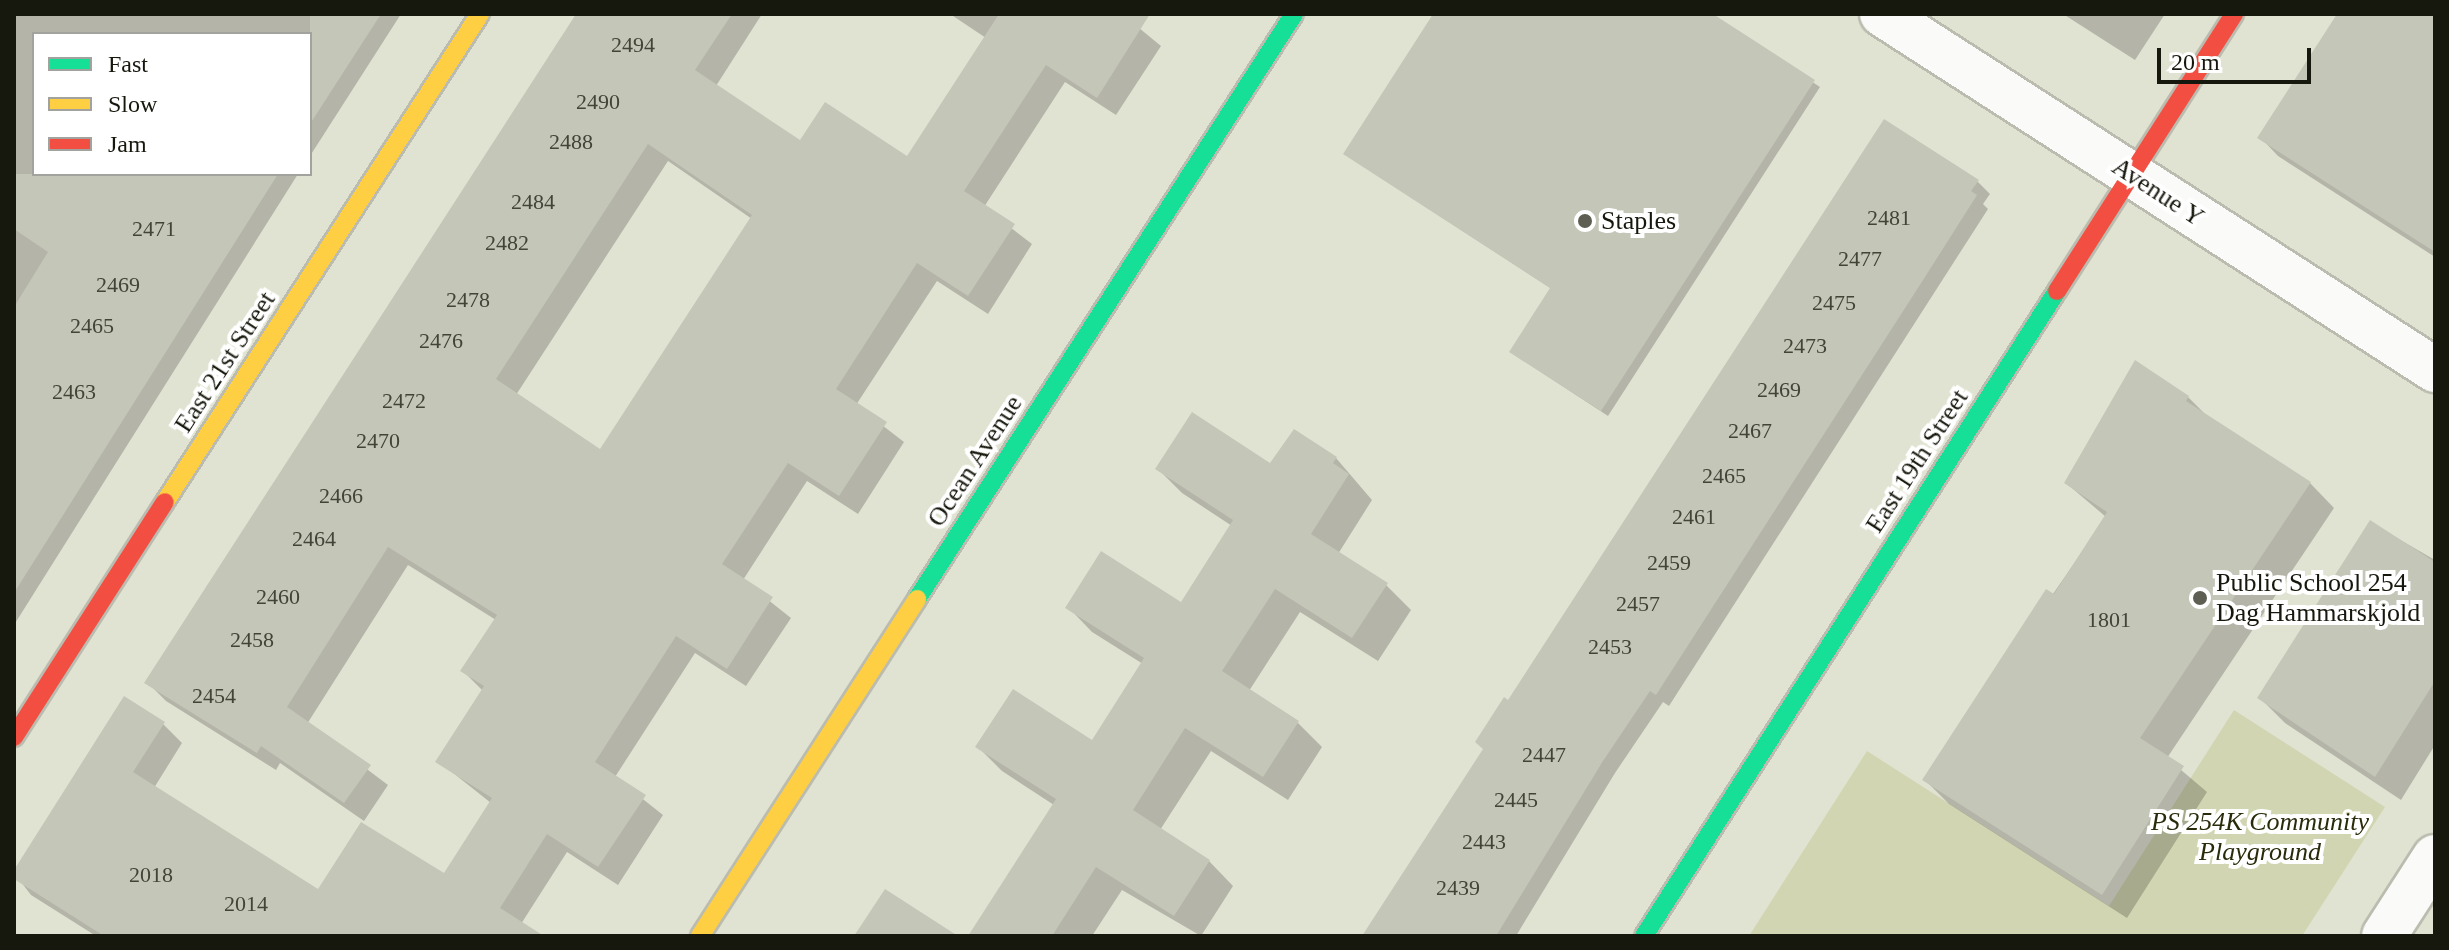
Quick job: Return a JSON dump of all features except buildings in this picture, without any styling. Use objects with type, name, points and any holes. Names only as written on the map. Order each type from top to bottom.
[{"type":"street","name":"East 21st Street","points":[[14,737],[480,14]]},
{"type":"street","name":"Ocean Avenue","points":[[700,936],[1294,14]]},
{"type":"street","name":"Avenue Y","points":[[1882,14],[2435,370]]},
{"type":"street","name":"East 19th Street","points":[[1644,936],[2234,14]]},
{"type":"street","points":[[2384,936],[2435,857]]},
{"type":"green space","name":"PS 254K Community Playground","points":[[2234,710],[2385,807],[2302,936],[1749,936],[1867,751],[2109,906]]},
{"type":"traffic: fast","points":[[917,599],[1294,14]]},
{"type":"traffic: fast","points":[[1644,936],[2057,291]]},
{"type":"traffic: slow","points":[[165,502],[480,14]]},
{"type":"traffic: slow","points":[[700,936],[917,599]]},
{"type":"traffic: jam","points":[[2057,291],[2234,14]]},
{"type":"traffic: jam","points":[[14,737],[165,502]]},
{"type":"place","name":"Staples","points":[[1585,221]]},
{"type":"place","name":"Public School 254 Dag Hammarskjold","points":[[2200,598]]}]
